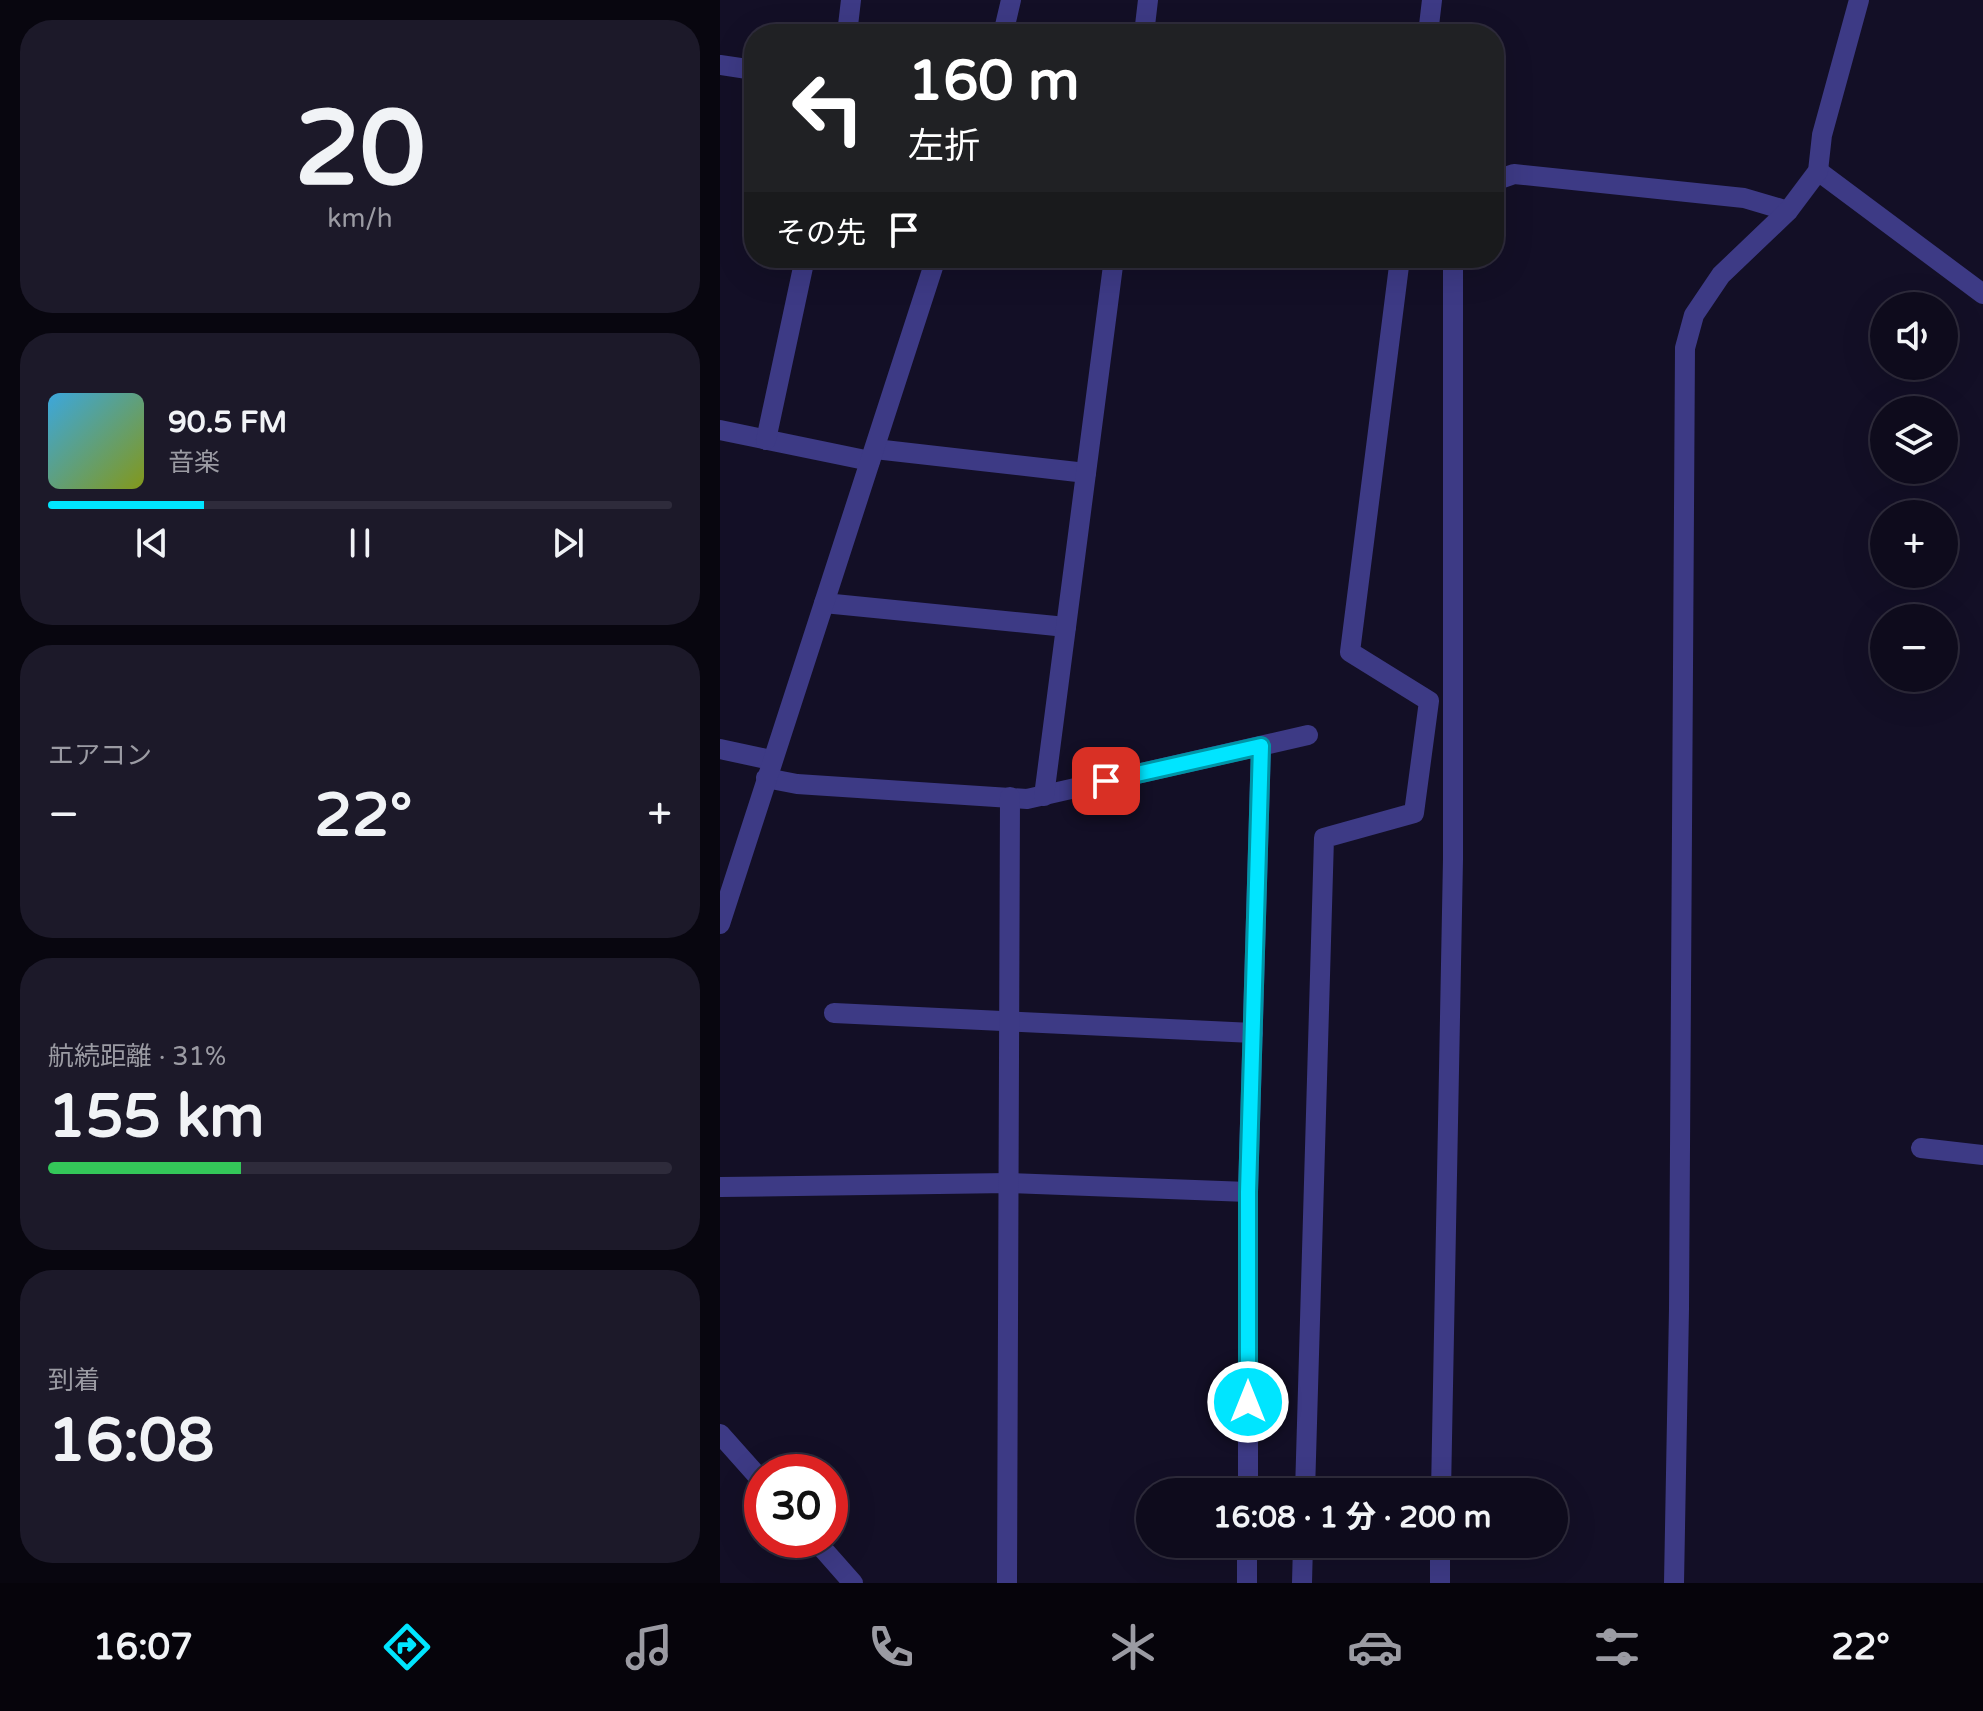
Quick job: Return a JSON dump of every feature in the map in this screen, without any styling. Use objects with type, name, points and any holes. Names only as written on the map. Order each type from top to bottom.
[{"type":"street","points":[[848,24],[851,0]]},
{"type":"street","points":[[1005,24],[1011,0]]},
{"type":"street","points":[[1145,24],[1148,0]]},
{"type":"street","points":[[1429,24],[1432,0]]},
{"type":"street","points":[[1674,1583],[1679,1309],[1685,348],[1694,315],[1721,275],[1788,211],[1818,171],[1822,135],[1859,0]]},
{"type":"street","points":[[720,65],[744,69]]},
{"type":"street","points":[[1818,171],[1983,294]]},
{"type":"street","points":[[1504,178],[1514,174],[1744,198],[1788,211]]},
{"type":"street","points":[[766,440],[803,268]]},
{"type":"street","points":[[720,924],[933,268]]},
{"type":"street","points":[[1044,796],[1113,268]]},
{"type":"street","points":[[1305,1478],[1324,838],[1414,813],[1429,701],[1350,652],[1399,268]]},
{"type":"street","points":[[1441,1478],[1453,859],[1453,268]]},
{"type":"street","points":[[720,430],[766,440],[872,455],[1086,473]]},
{"type":"street","points":[[824,603],[1066,627]]},
{"type":"street","points":[[720,749],[797,784],[1027,799],[1308,735]]},
{"type":"street","points":[[1248,1478],[1248,1192],[1261,746]]},
{"type":"street","points":[[1007,1583],[1010,797]]},
{"type":"street","points":[[834,1013],[1253,1033]]},
{"type":"street","points":[[1921,1148],[1983,1155]]},
{"type":"street","points":[[720,1187],[1009,1183],[1248,1192]]},
{"type":"street","points":[[720,1434],[744,1461]]},
{"type":"street","points":[[831,1558],[853,1583]]},
{"type":"street","points":[[1247,1558],[1247,1583]]},
{"type":"street","points":[[1302,1583],[1303,1558]]},
{"type":"street","points":[[1440,1558],[1440,1583]]},
{"type":"route","points":[[1106,781],[1261,746],[1248,1192],[1248,1402]]}]
